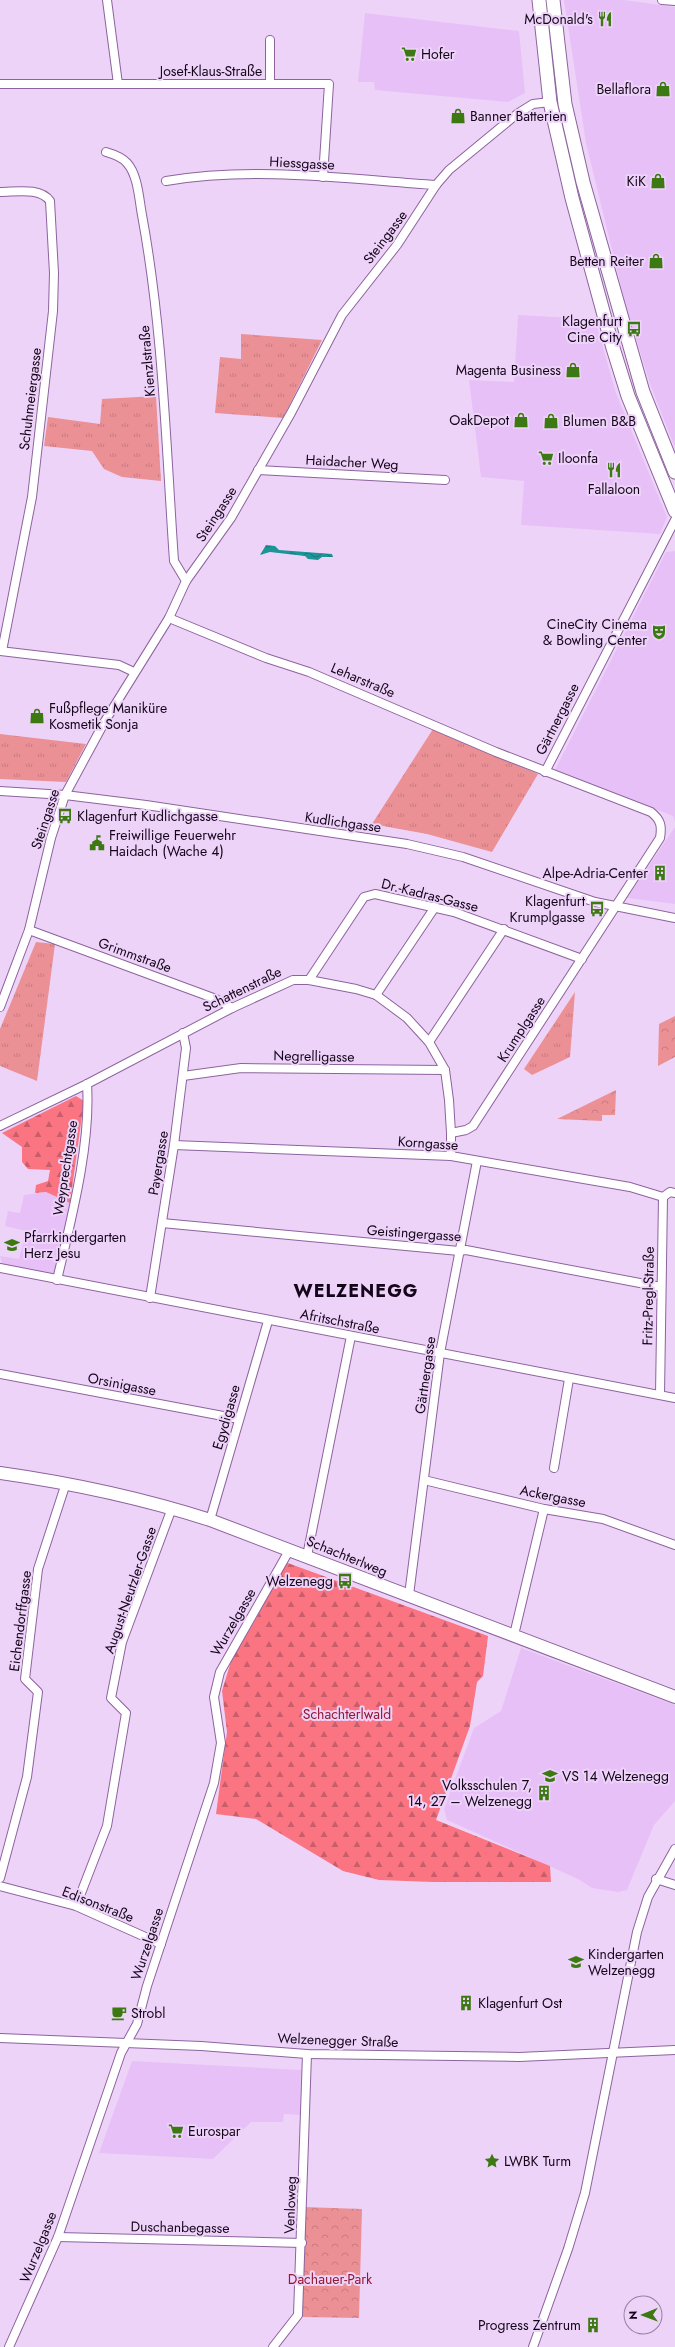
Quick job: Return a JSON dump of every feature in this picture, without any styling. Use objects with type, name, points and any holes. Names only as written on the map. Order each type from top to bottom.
[{"type":"main road","points":[[539,0],[540,29],[550,102],[569,184],[613,348],[628,396],[675,511]]},
{"type":"main road","points":[[553,0],[565,104],[583,182],[643,392],[675,472]]},
{"type":"main road","points":[[540,29],[548,32],[552,39],[558,42]]},
{"type":"main road","points":[[550,102],[565,104]]},
{"type":"main road","points":[[569,184],[583,182]]},
{"type":"main road","points":[[592,269],[606,265]]},
{"type":"main road","points":[[613,348],[628,343]]},
{"type":"main road","points":[[628,396],[643,392]]},
{"type":"street","points":[[107,0],[118,84]]},
{"type":"street","points":[[662,0],[675,1]]},
{"type":"street","points":[[270,40],[270,84]]},
{"type":"street","name":"Josef-Klaus-Straße","points":[[0,84],[329,84],[323,177]]},
{"type":"street","name":"Steingasse","points":[[0,1006],[29,930],[51,838],[65,795],[105,721],[134,672],[169,618],[186,581],[231,518],[349,303],[397,245],[436,185],[450,170],[517,114],[533,104],[550,102]]},
{"type":"street","name":"Kienzlstraße","points":[[106,152],[115,154],[128,163],[135,177],[149,256],[158,331],[174,561],[186,581]]},
{"type":"street","name":"Hiessgasse","points":[[166,181],[218,174],[323,177],[436,185]]},
{"type":"street","name":"Schuhmeiergasse","points":[[0,192],[40,193],[46,195],[50,201],[52,211],[54,273],[53,311],[32,496],[1,651]]},
{"type":"street","name":"Haidacher Weg","points":[[258,470],[444,480]]},
{"type":"street","name":"Gärtnergasse","points":[[614,907],[660,838],[662,827],[658,818],[651,812],[545,772],[675,520]]},
{"type":"street","name":"Leharstraße","points":[[169,618],[266,658],[309,672],[545,772]]},
{"type":"street","points":[[1,651],[119,665],[134,672]]},
{"type":"street","name":"Kudlichgasse","points":[[0,791],[65,795],[146,805],[407,844],[462,857],[557,890],[614,907],[675,918]]},
{"type":"street","name":"Dr.-Kadras-Gasse","points":[[309,980],[364,897],[375,894],[435,907],[504,929],[582,959]]},
{"type":"street","points":[[376,995],[435,907]]},
{"type":"street","name":"Krumplgasse","points":[[451,1133],[466,1130],[473,1126],[582,959],[614,907]]},
{"type":"street","points":[[429,1042],[504,929]]},
{"type":"street","name":"Grimmstraße","points":[[29,930],[216,999],[232,1008]]},
{"type":"street","name":"Schattenstraße","points":[[0,1126],[87,1084],[184,1032],[285,982],[309,980],[376,995],[402,1013],[429,1042],[445,1070],[450,1100],[451,1133]]},
{"type":"street","name":"Payergasse","points":[[150,1298],[174,1145],[183,1076],[186,1048],[184,1032]]},
{"type":"street","name":"Negrelligasse","points":[[183,1076],[241,1068],[445,1070]]},
{"type":"street","name":"Weyprechtgasse","points":[[57,1280],[74,1205],[82,1155],[87,1084]]},
{"type":"street","points":[[451,1133],[451,1156]]},
{"type":"street","name":"Korngasse","points":[[174,1145],[451,1156],[630,1186],[663,1197]]},
{"type":"street","name":"Gärtnergasse","points":[[409,1595],[440,1353],[477,1161]]},
{"type":"street","points":[[663,1197],[670,1192],[675,1193]]},
{"type":"street","name":"Fritz-Pregl-Straße","points":[[660,1395],[663,1197]]},
{"type":"street","name":"Geistingergasse","points":[[162,1223],[459,1251],[466,1250],[661,1287]]},
{"type":"street","name":"Afritschstraße","points":[[0,1268],[569,1379],[675,1398]]},
{"type":"street","name":"Egydigasse","points":[[210,1520],[268,1321]]},
{"type":"street","points":[[307,1556],[351,1336]]},
{"type":"street","name":"Orsinigasse","points":[[0,1374],[239,1420]]},
{"type":"street","points":[[554,1468],[569,1379]]},
{"type":"street","name":"Schachterlweg","points":[[0,1473],[66,1482],[172,1508],[210,1520],[514,1634],[675,1697]]},
{"type":"street","name":"Ackergasse","points":[[424,1480],[544,1509],[603,1519],[675,1545]]},
{"type":"street","name":"Eichendorffgasse","points":[[0,1878],[27,1777],[38,1692],[25,1679],[38,1569],[66,1482]]},
{"type":"street","name":"August-Neutzler-Gasse","points":[[76,1906],[107,1826],[126,1713],[111,1698],[122,1642],[172,1508]]},
{"type":"street","points":[[514,1634],[544,1509]]},
{"type":"street","name":"Wurzelgasse","points":[[10,2347],[58,2236],[121,2053],[137,2024],[161,1944],[214,1783],[221,1743],[214,1698],[220,1672],[290,1549]]},
{"type":"street","points":[[533,2347],[566,2256],[585,2193],[637,1932],[646,1901],[656,1879],[675,1849]]},
{"type":"street","points":[[656,1879],[675,1885]]},
{"type":"street","name":"Edisonstraße","points":[[0,1886],[76,1906],[161,1944]]},
{"type":"street","name":"Welzenegger Straße","points":[[0,2038],[127,2042],[307,2054],[519,2057],[675,2050]]},
{"type":"street","name":"Venloweg","points":[[273,2347],[298,2315],[302,2243],[307,2054]]},
{"type":"street","name":"Duschanbegasse","points":[[58,2236],[302,2243]]},
{"type":"shaded area","points":[[564,0],[624,0],[675,7],[675,448],[650,384],[625,303],[586,143]]},
{"type":"shaded area","points":[[365,13],[519,31],[525,93],[508,102],[375,90],[374,82],[358,82]]},
{"type":"shaded area","points":[[518,315],[595,319],[616,393],[667,517],[660,534],[521,525],[524,481],[481,477],[469,380],[514,382]]},
{"type":"shaded area","points":[[675,551],[675,822],[673,816],[555,770],[666,552]]},
{"type":"shaded area","name":"Alpe-Adria-Center","points":[[675,827],[675,904],[627,898]]},
{"type":"shaded area","points":[[46,1192],[70,1203],[55,1273],[49,1274],[3,1266],[0,1256],[19,1259],[26,1231],[5,1226],[8,1211],[20,1213],[24,1195]]},
{"type":"shaded area","points":[[521,1648],[675,1705],[675,1801],[654,1825],[627,1890],[618,1892],[592,1888],[578,1879],[447,1820],[444,1809],[474,1728],[501,1711]]},
{"type":"shaded area","points":[[132,2061],[301,2070],[300,2115],[284,2114],[283,2122],[251,2122],[213,2159],[99,2153]]},
{"type":"green space","points":[[241,334],[322,340],[283,418],[215,413],[220,357],[241,359]]},
{"type":"green space","points":[[156,396],[161,481],[122,477],[104,469],[92,451],[44,446],[48,417],[100,424],[102,399]]},
{"type":"green space","points":[[433,729],[538,774],[492,852],[427,834],[372,824]]},
{"type":"green space","points":[[0,734],[86,744],[66,782],[0,779]]},
{"type":"green space","points":[[36,942],[55,944],[37,1081],[0,1066],[0,1029]]},
{"type":"green space","points":[[575,992],[570,1057],[532,1075],[524,1069]]},
{"type":"green space","points":[[675,1016],[675,1057],[658,1066],[659,1024]]},
{"type":"green space","points":[[616,1090],[615,1115],[602,1115],[602,1121],[557,1119]]},
{"type":"green space","points":[[76,1096],[84,1101],[70,1203],[46,1192],[35,1193],[36,1185],[48,1181],[50,1170],[28,1169],[22,1162],[22,1147],[2,1133]]},
{"type":"green space","name":"Schachterlwald","points":[[285,1562],[488,1636],[483,1676],[477,1682],[470,1726],[436,1820],[550,1866],[551,1882],[433,1882],[379,1880],[343,1871],[256,1819],[216,1814],[227,1732],[222,1691],[232,1658],[257,1617]]},
{"type":"green space","name":"Dachauer-Park","points":[[303,2207],[362,2209],[359,2318],[303,2317],[298,2315]]},
{"type":"water","points":[[266,545],[275,546],[279,550],[332,554],[333,557],[322,557],[318,560],[308,559],[305,556],[270,552],[260,555]]},
{"type":"place","name":"McDonald's","points":[[605,19]]},
{"type":"place","name":"Hofer","points":[[409,54]]},
{"type":"place","name":"Bellaflora","points":[[663,89]]},
{"type":"place","name":"Banner Batterien","points":[[458,116]]},
{"type":"place","name":"KiK","points":[[658,181]]},
{"type":"place","name":"Betten Reiter","points":[[656,261]]},
{"type":"place","name":"Klagenfurt Cine City","points":[[634,329]]},
{"type":"place","name":"Magenta Business","points":[[573,370]]},
{"type":"place","name":"OakDepot","points":[[521,420]]},
{"type":"place","name":"Blumen B&B","points":[[551,421]]},
{"type":"place","name":"Iloonfa","points":[[546,458]]},
{"type":"place","name":"Fallaloon","points":[[614,470]]},
{"type":"place","name":"CineCity Cinema & Bowling Center","points":[[659,632]]},
{"type":"place","name":"Fußpflege Maniküre Kosmetik Sonja","points":[[37,716]]},
{"type":"place","name":"Klagenfurt Kudlichgasse","points":[[65,816]]},
{"type":"place","name":"Freiwillige Feuerwehr Haidach (Wache 4)","points":[[97,843]]},
{"type":"place","name":"Alpe-Adria-Center","points":[[660,873]]},
{"type":"place","name":"Klagenfurt Krumplgasse","points":[[597,909]]},
{"type":"place","name":"Pfarrkindergarten Herz Jesu","points":[[12,1245]]},
{"type":"place","name":"Welzenegg","points":[[345,1581]]},
{"type":"place","name":"VS 14 Welzenegg","points":[[550,1776]]},
{"type":"place","name":"Volksschulen 7, 14, 27 – Welzenegg","points":[[544,1793]]},
{"type":"place","name":"Kindergarten Welzenegg","points":[[576,1962]]},
{"type":"place","name":"Klagenfurt Ost","points":[[466,2003]]},
{"type":"place","name":"Strobl","points":[[119,2013]]},
{"type":"place","name":"Eurospar","points":[[176,2131]]},
{"type":"place","name":"LWBK Turm","points":[[492,2161]]},
{"type":"place","name":"Progress Zentrum","points":[[593,2325]]},
{"type":"district","name":"WELZENEGG","points":[[356,1291]]}]
